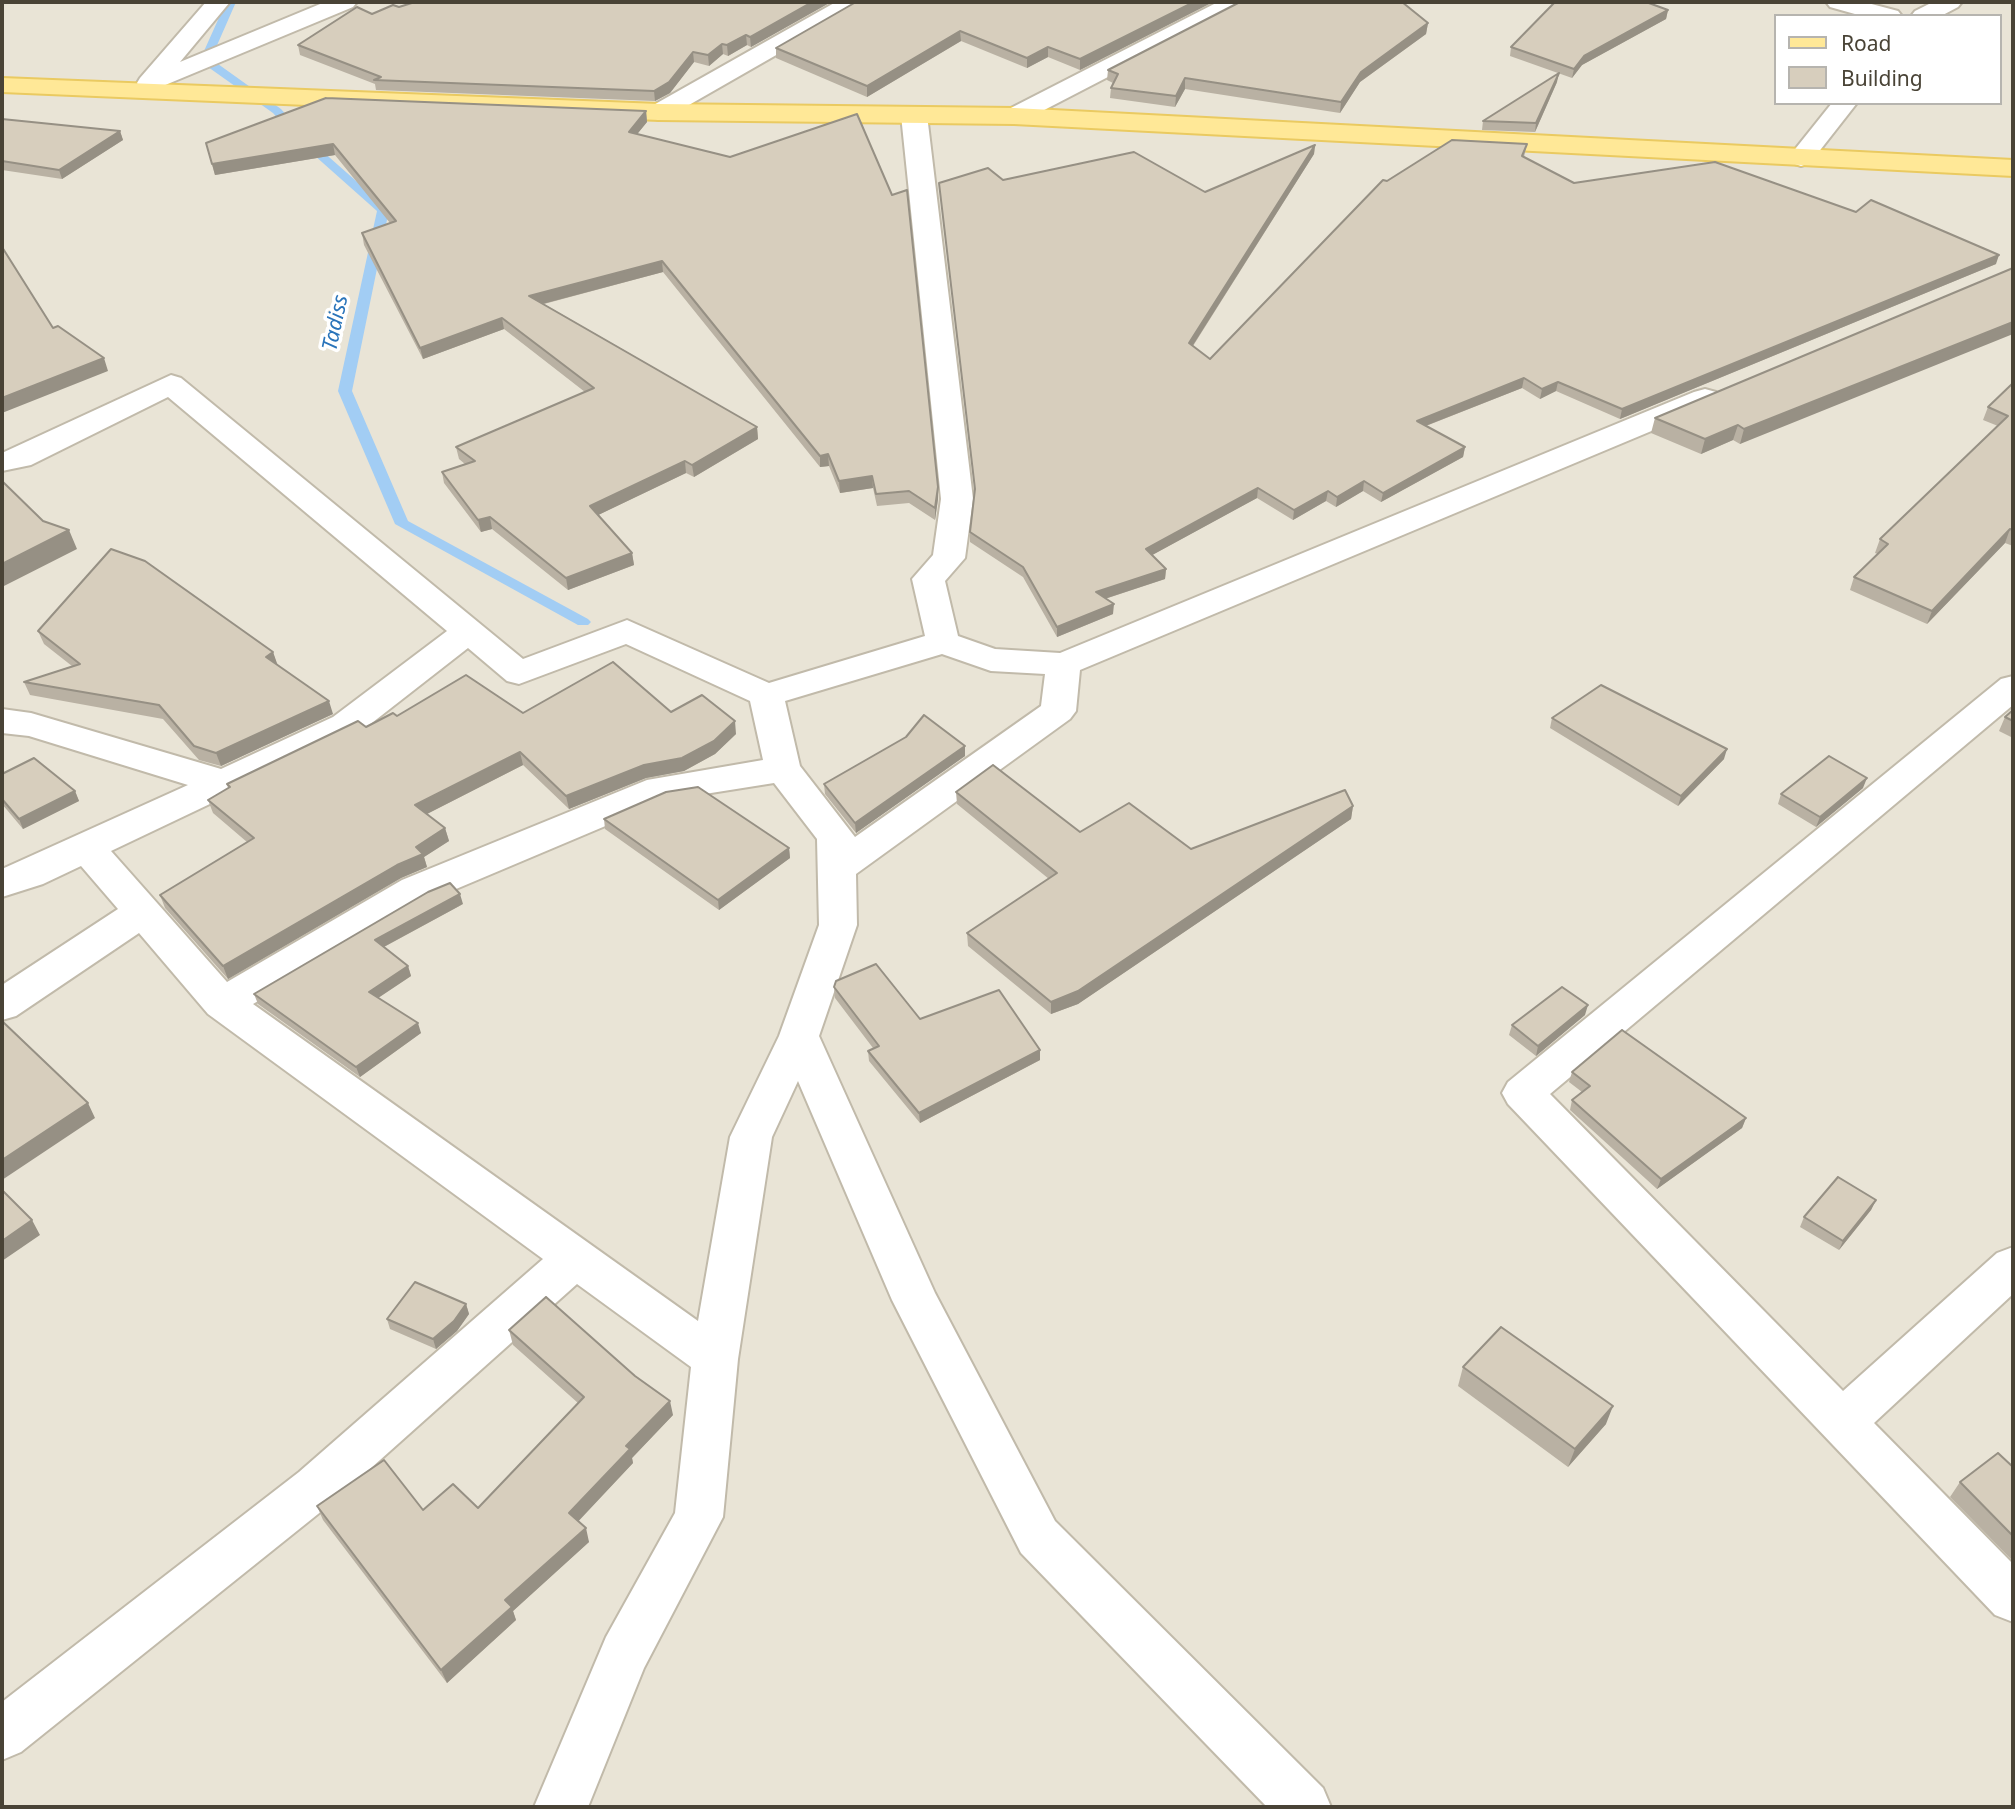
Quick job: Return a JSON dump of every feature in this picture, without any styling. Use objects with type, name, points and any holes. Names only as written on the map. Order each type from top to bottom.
[{"type":"main road","points":[[5,88],[146,87],[659,112],[1014,116],[2013,168]]},
{"type":"street","points":[[146,87],[218,2]]},
{"type":"street","points":[[146,87],[345,2]]},
{"type":"street","points":[[659,112],[852,2]]},
{"type":"street","points":[[1192,2],[1225,7]]},
{"type":"street","points":[[1838,2],[1883,14]]},
{"type":"street","points":[[1927,14],[1950,2]]},
{"type":"street","points":[[1014,116],[1225,7]]},
{"type":"street","points":[[1801,158],[1843,105]]},
{"type":"street","points":[[914,115],[957,499],[949,558],[928,579],[943,642]]},
{"type":"street","points":[[2,462],[20,458],[171,384],[519,673],[627,631],[766,695],[943,642],[990,660],[1064,664],[1729,387]]},
{"type":"street","points":[[2,884],[87,848],[346,725],[469,631]]},
{"type":"street","points":[[835,870],[1058,711],[1064,664]]},
{"type":"street","points":[[2012,1594],[1841,1423],[1523,1093],[2013,687]]},
{"type":"street","points":[[561,1807],[624,1654],[699,1517],[715,1359],[751,1137],[799,1036],[838,925],[836,837],[783,769],[766,695]]},
{"type":"street","points":[[2,721],[31,725],[223,783]]},
{"type":"street","points":[[222,1003],[416,890],[660,789],[783,769]]},
{"type":"street","points":[[87,848],[222,1003],[715,1359]]},
{"type":"street","points":[[2,1005],[143,911]]},
{"type":"street","points":[[799,1036],[915,1300],[1038,1537],[1304,1807]]},
{"type":"street","points":[[2,1734],[316,1487],[576,1258]]},
{"type":"street","points":[[1841,1423],[2013,1266]]},
{"type":"shaded area","points":[[2,2],[2013,2],[2013,1807],[2,1807]]},
{"type":"building","points":[[415,2],[812,2],[750,37],[746,35],[727,45],[722,44],[708,55],[693,52],[669,82],[654,91],[374,80],[381,77],[298,45],[357,7],[372,14],[393,5],[399,7]]},
{"type":"building","points":[[856,2],[1194,2],[1080,59],[1048,47],[1027,58],[960,31],[867,86],[776,48]]},
{"type":"building","points":[[1240,2],[1402,2],[1428,23],[1361,72],[1341,102],[1185,78],[1176,96],[1111,88],[1118,74],[1108,70]]},
{"type":"building","points":[[1555,2],[1646,2],[1668,10],[1584,56],[1574,69],[1511,47]]},
{"type":"building","points":[[1559,73],[1536,123],[1483,121]]},
{"type":"building","points":[[326,98],[646,111],[629,132],[730,157],[857,114],[892,195],[907,190],[938,487],[935,508],[909,491],[876,494],[872,476],[839,481],[828,454],[820,456],[662,261],[529,296],[757,427],[692,465],[685,461],[590,506],[632,553],[566,578],[490,517],[478,520],[442,472],[475,461],[456,447],[594,388],[502,318],[420,348],[362,233],[396,221],[333,144],[212,164],[206,143]]},
{"type":"building","points":[[2,119],[120,131],[59,170],[2,161]]},
{"type":"building","points":[[1452,140],[1527,144],[1522,156],[1574,183],[1715,162],[1856,212],[1871,200],[1999,255],[1622,409],[1558,382],[1542,389],[1524,378],[1417,421],[1465,447],[1383,493],[1364,481],[1337,497],[1328,491],[1294,510],[1258,488],[1146,549],[1166,569],[1096,592],[1114,604],[1057,627],[1023,567],[970,532],[975,489],[939,183],[988,168],[1003,180],[1134,152],[1205,192],[1315,145],[1189,343],[1210,359],[1383,180],[1387,181]]},
{"type":"building","points":[[2,247],[53,328],[58,326],[104,358],[2,398]]},
{"type":"building","points":[[2013,268],[2013,322],[1744,429],[1738,425],[1705,439],[1655,418]]},
{"type":"building","points":[[2013,383],[2013,530],[2010,529],[1932,611],[1854,577],[1888,544],[1880,539],[2008,416],[1988,407]]},
{"type":"building","points":[[2,481],[43,521],[69,530],[2,564]]},
{"type":"building","points":[[111,549],[145,561],[273,652],[266,657],[329,701],[216,753],[194,746],[159,705],[24,682],[80,664],[38,631]]},
{"type":"building","points":[[613,662],[671,712],[702,695],[735,721],[714,741],[682,758],[644,765],[566,796],[520,752],[415,805],[445,828],[416,847],[423,854],[397,865],[223,966],[160,895],[254,838],[208,800],[230,787],[227,784],[358,721],[366,727],[393,713],[397,716],[466,675],[523,713]]},
{"type":"building","points":[[1601,685],[1727,749],[1681,796],[1552,718]]},
{"type":"building","points":[[2013,710],[2013,721],[2005,717]]},
{"type":"building","points":[[924,715],[965,746],[855,823],[824,784],[906,737]]},
{"type":"building","points":[[1829,756],[1867,778],[1820,817],[1781,794]]},
{"type":"building","points":[[34,758],[75,791],[19,819],[2,799],[2,774]]},
{"type":"building","points":[[993,765],[1080,832],[1129,803],[1191,849],[1345,790],[1353,806],[1078,991],[1051,1002],[967,933],[1057,873],[956,792]]},
{"type":"building","points":[[698,787],[789,848],[718,900],[604,819],[666,792]]},
{"type":"building","points":[[450,883],[460,894],[375,940],[408,966],[369,992],[418,1023],[356,1067],[254,994],[428,892]]},
{"type":"building","points":[[876,964],[920,1019],[999,990],[1040,1050],[919,1113],[868,1051],[879,1046],[834,987],[836,981]]},
{"type":"building","points":[[1562,987],[1588,1005],[1538,1046],[1512,1025]]},
{"type":"building","points":[[2,1021],[88,1103],[2,1160]]},
{"type":"building","points":[[1622,1030],[1746,1118],[1661,1179],[1572,1100],[1590,1086],[1572,1072]]},
{"type":"building","points":[[1838,1177],[1876,1200],[1843,1241],[1804,1217]]},
{"type":"building","points":[[2,1190],[32,1220],[2,1241]]},
{"type":"building","points":[[415,1282],[466,1304],[454,1321],[433,1339],[387,1319]]},
{"type":"building","points":[[546,1297],[635,1376],[670,1401],[626,1446],[630,1449],[569,1513],[586,1528],[505,1600],[512,1607],[441,1670],[317,1506],[384,1460],[423,1510],[453,1484],[478,1508],[584,1397],[509,1330]]},
{"type":"building","points":[[1501,1327],[1613,1406],[1575,1449],[1463,1367]]},
{"type":"building","points":[[1998,1453],[2013,1467],[2013,1536],[1960,1482]]},
{"type":"waterway","name":"Tadiss","points":[[231,2],[205,60],[277,111],[300,137],[383,210],[345,391],[402,524],[583,622]]}]
